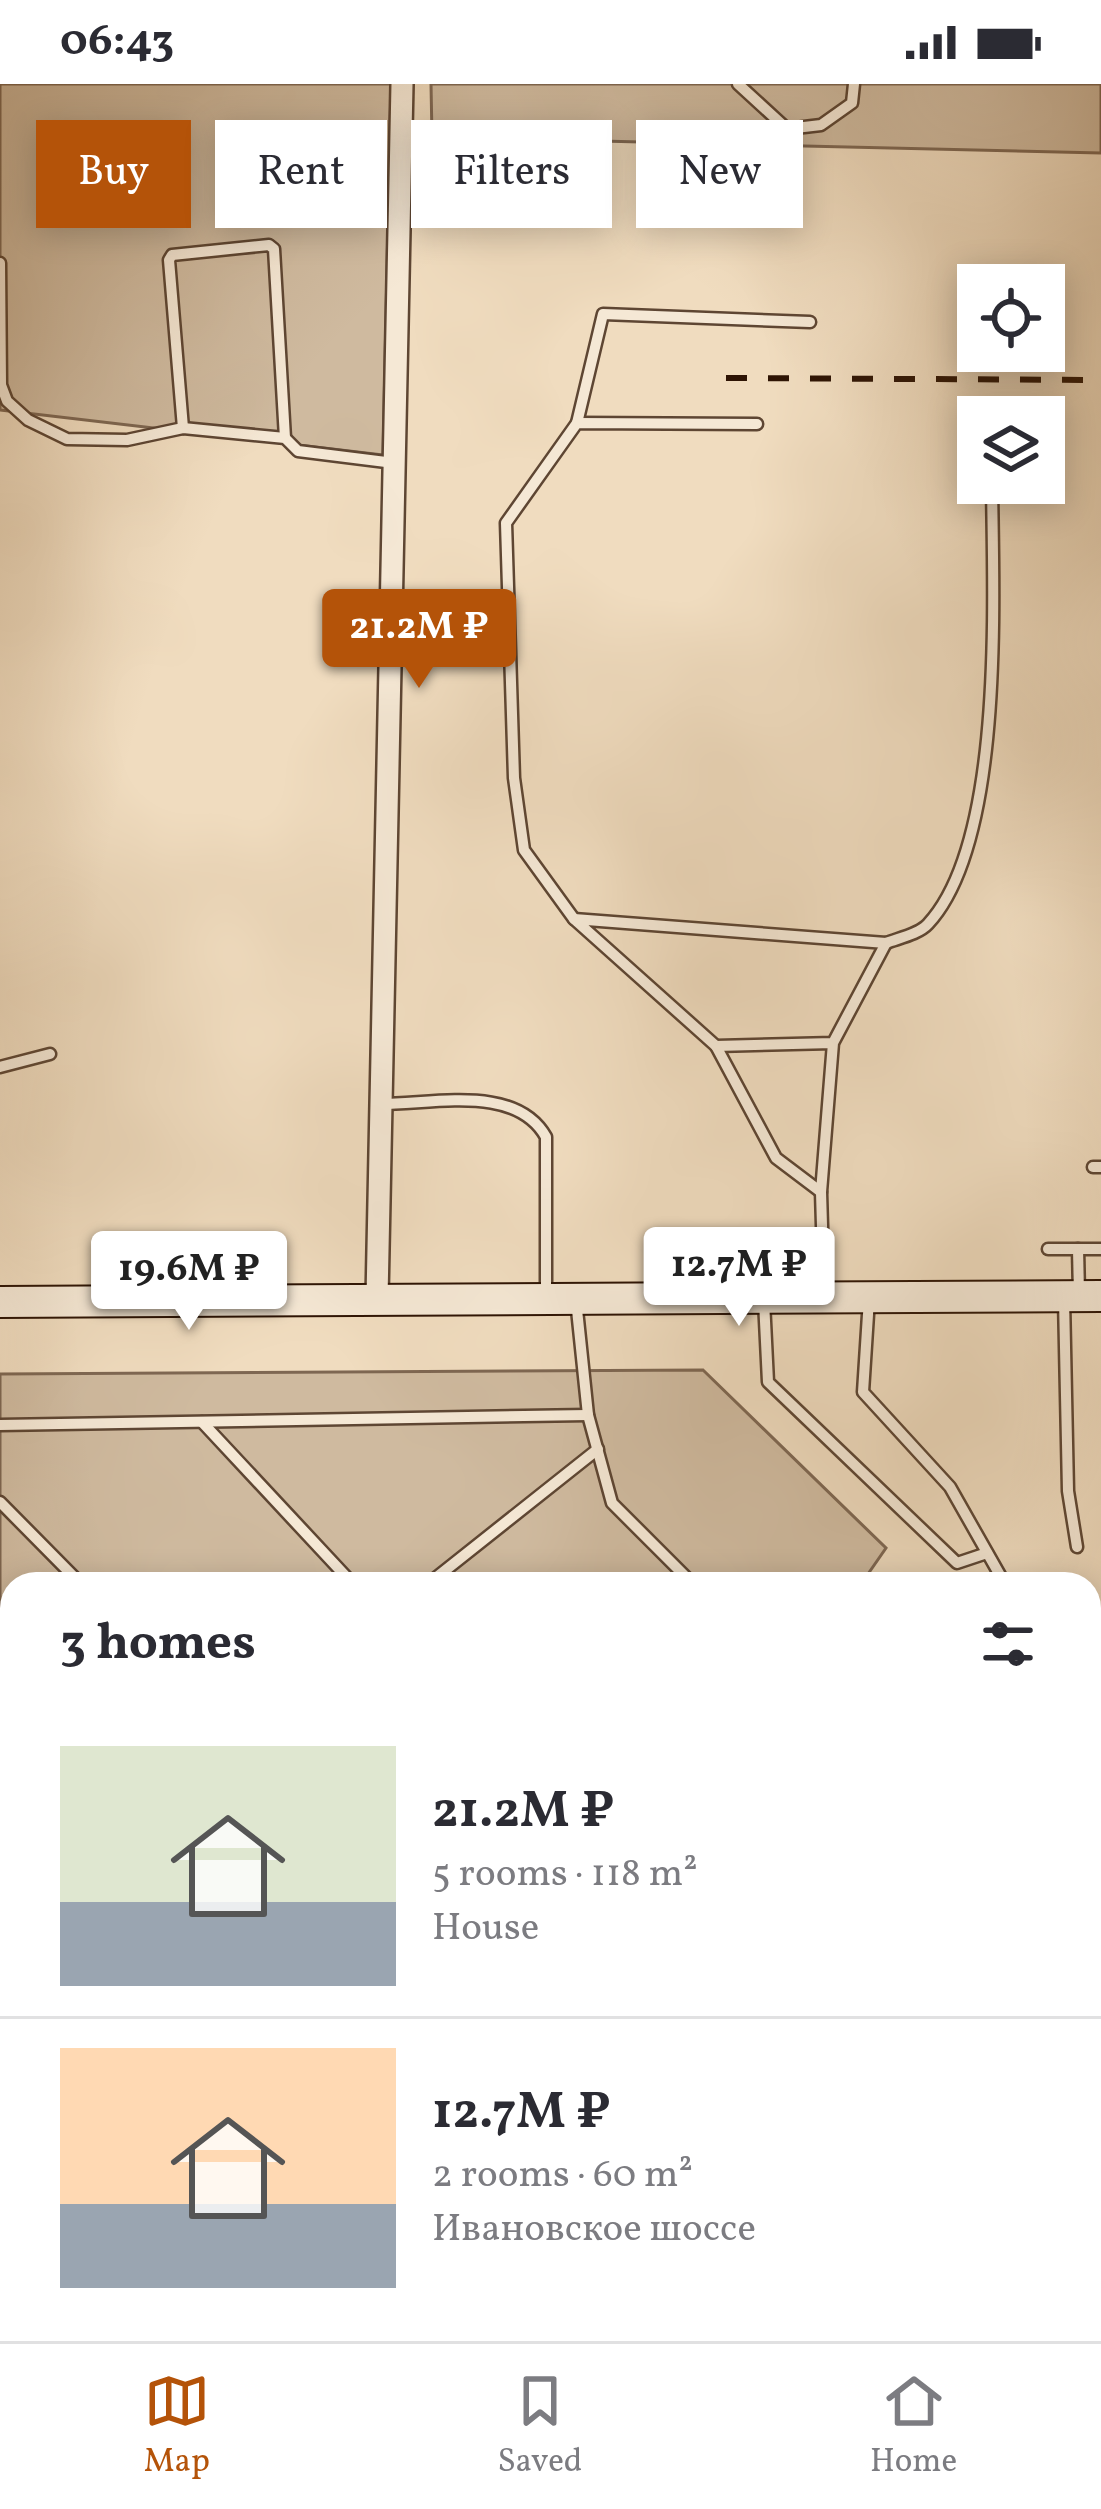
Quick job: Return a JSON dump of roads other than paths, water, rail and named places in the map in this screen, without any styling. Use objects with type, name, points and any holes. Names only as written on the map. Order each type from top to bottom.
[{"type":"street","points":[[377,1298],[377,1104],[398,464],[402,84]]},
{"type":"street","points":[[0,1302],[1081,1296]]},
{"type":"lane","points":[[738,84],[787,129],[821,125],[853,103],[854,84]]},
{"type":"lane","points":[[183,428],[169,260],[172,255],[269,245],[274,249],[285,438]]},
{"type":"lane","points":[[0,263],[1,385],[7,401],[28,420],[67,439],[127,440],[183,428],[285,438],[298,451],[398,464]]},
{"type":"lane","points":[[810,322],[603,314],[577,423],[506,523],[514,778],[524,850],[574,920],[716,1046],[776,1158],[821,1192]]},
{"type":"lane","points":[[577,423],[757,424]]},
{"type":"lane","points":[[574,920],[886,943],[926,927],[956,878],[981,799],[993,599],[992,504]]},
{"type":"lane","points":[[824,1296],[821,1192],[833,1043],[886,943]]},
{"type":"lane","points":[[716,1046],[833,1043]]},
{"type":"lane","points":[[0,1066],[50,1054]]},
{"type":"lane","points":[[377,1104],[509,1103],[533,1115],[546,1137],[561,1296],[612,1503],[681,1572]]},
{"type":"lane","points":[[1048,1249],[1101,1250]]},
{"type":"lane","points":[[1077,1547],[1068,1491],[1081,1296],[1078,1249]]},
{"type":"lane","points":[[764,1296],[768,1382],[957,1563],[987,1553]]},
{"type":"lane","points":[[869,1296],[863,1392],[950,1487],[998,1572]]},
{"type":"lane","points":[[0,1425],[588,1415]]},
{"type":"lane","points":[[202,1421],[342,1572]]},
{"type":"lane","points":[[443,1572],[598,1449]]},
{"type":"lane","points":[[0,1502],[69,1572]]},
{"type":"railway","points":[[726,378],[1101,380]]}]
